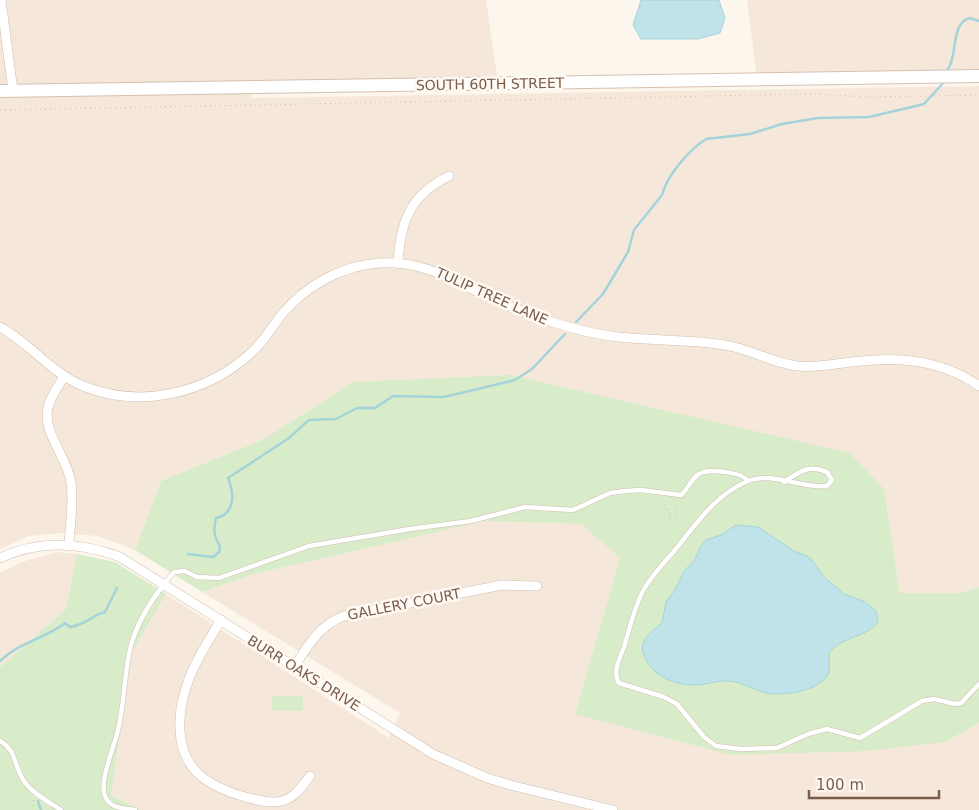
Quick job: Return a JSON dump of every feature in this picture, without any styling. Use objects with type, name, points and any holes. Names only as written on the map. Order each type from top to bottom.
[{"type":"street","points":[[1,0],[13,90]]},
{"type":"street","name":"SOUTH 60TH STREET","points":[[0,91],[979,76]]},
{"type":"street","points":[[398,263],[401,233],[410,208],[427,189],[449,176]]},
{"type":"street","name":"TULIP TREE LANE","points":[[0,327],[64,377],[83,386],[120,396],[158,396],[193,388],[219,377],[241,362],[266,336],[290,305],[316,284],[331,276],[363,266],[398,263],[432,270],[543,319],[592,333],[619,337],[706,342],[729,346],[800,366],[886,358],[905,359],[943,367],[979,386]]},
{"type":"street","points":[[64,377],[52,396],[47,415],[51,435],[65,461],[71,484],[69,544]]},
{"type":"street","name":"BURR OAKS DRIVE","points":[[0,558],[32,547],[69,544],[87,547],[120,557],[408,739],[446,760],[487,778],[613,810]]},
{"type":"street","name":"GALLERY COURT","points":[[294,667],[318,632],[327,624],[344,616],[502,585],[537,586]]},
{"type":"street","points":[[221,620],[194,665],[185,688],[180,728],[184,751],[197,774],[211,785],[280,806],[294,795],[310,776]]},
{"type":"lane","points":[[784,482],[798,472],[809,468],[828,472],[832,480],[827,486],[821,487],[784,482],[768,478],[748,481],[719,500],[703,514],[645,588],[637,606],[617,669],[617,680],[621,686],[656,694],[677,704],[704,737],[716,746],[764,749],[784,746],[808,734],[827,730],[860,738],[922,700],[934,699],[955,704],[961,703],[979,684]]},
{"type":"lane","points":[[135,810],[119,808],[110,803],[104,793],[105,781],[120,720],[131,644],[164,585],[174,572],[185,571],[198,576],[219,578],[309,546],[471,521],[525,507],[572,510],[583,507],[610,493],[619,491],[641,490],[681,496],[696,476],[706,471],[738,475],[748,481]]},
{"type":"lane","points":[[0,741],[10,749],[23,781],[34,792],[62,810]]},
{"type":"path","points":[[0,110],[802,94],[979,95]]},
{"type":"path","points":[[660,494],[670,514],[674,512],[668,518],[674,522],[678,516],[675,509],[681,496]]},
{"type":"path","points":[[34,792],[32,802],[34,810]]},
{"type":"shaded area","points":[[0,0],[486,0],[498,83],[251,88],[251,98],[979,86],[979,587],[961,593],[900,593],[884,489],[353,382],[264,439],[161,481],[135,550],[98,536],[62,533],[29,536],[0,549]]},
{"type":"shaded area","points":[[747,0],[979,0],[979,76],[757,79]]},
{"type":"shaded area","points":[[486,521],[581,524],[620,558],[575,714],[945,742],[979,723],[979,810],[140,810],[111,795],[132,652],[166,594],[389,738],[400,713],[202,592],[250,575]]},
{"type":"shaded area","points":[[56,552],[77,554],[66,609],[0,667],[0,573],[22,562]]},
{"type":"green space","points":[[510,375],[850,453],[884,489],[900,593],[961,593],[979,587],[979,723],[945,742],[868,751],[731,755],[575,714],[620,558],[581,524],[486,521],[250,575],[202,592],[135,550],[161,481],[264,439],[353,382]]},
{"type":"green space","points":[[77,554],[115,562],[166,594],[132,652],[111,795],[140,810],[0,810],[0,667],[66,609]]},
{"type":"green space","points":[[272,696],[303,696],[303,711],[272,710]]},
{"type":"water","points":[[641,0],[719,0],[725,18],[720,33],[698,39],[641,39],[633,25]]},
{"type":"water","points":[[736,525],[758,527],[794,551],[807,556],[823,576],[844,594],[865,602],[876,611],[878,621],[874,626],[862,634],[834,647],[829,653],[830,665],[827,676],[815,686],[799,692],[773,694],[729,681],[699,685],[681,684],[655,672],[643,654],[642,648],[645,639],[662,623],[666,602],[675,590],[684,571],[694,561],[701,546],[706,540],[721,535]]},
{"type":"waterway","points":[[948,69],[960,26],[970,18],[979,21]]},
{"type":"waterway","points":[[576,322],[603,294],[628,252],[634,230],[662,195],[674,171],[686,156],[706,139],[750,134],[782,124],[818,118],[869,117],[916,106],[924,104],[945,81]]},
{"type":"waterway","points":[[188,554],[213,557],[219,552],[220,546],[216,540],[215,526],[216,518],[223,516],[232,502],[228,478],[289,438],[309,420],[336,419],[357,408],[375,408],[393,396],[444,397],[515,380],[532,369],[565,334]]},
{"type":"waterway","points":[[0,661],[15,649],[65,623],[70,627],[76,626],[105,612],[117,588]]},
{"type":"waterway","points":[[38,801],[41,810]]}]
